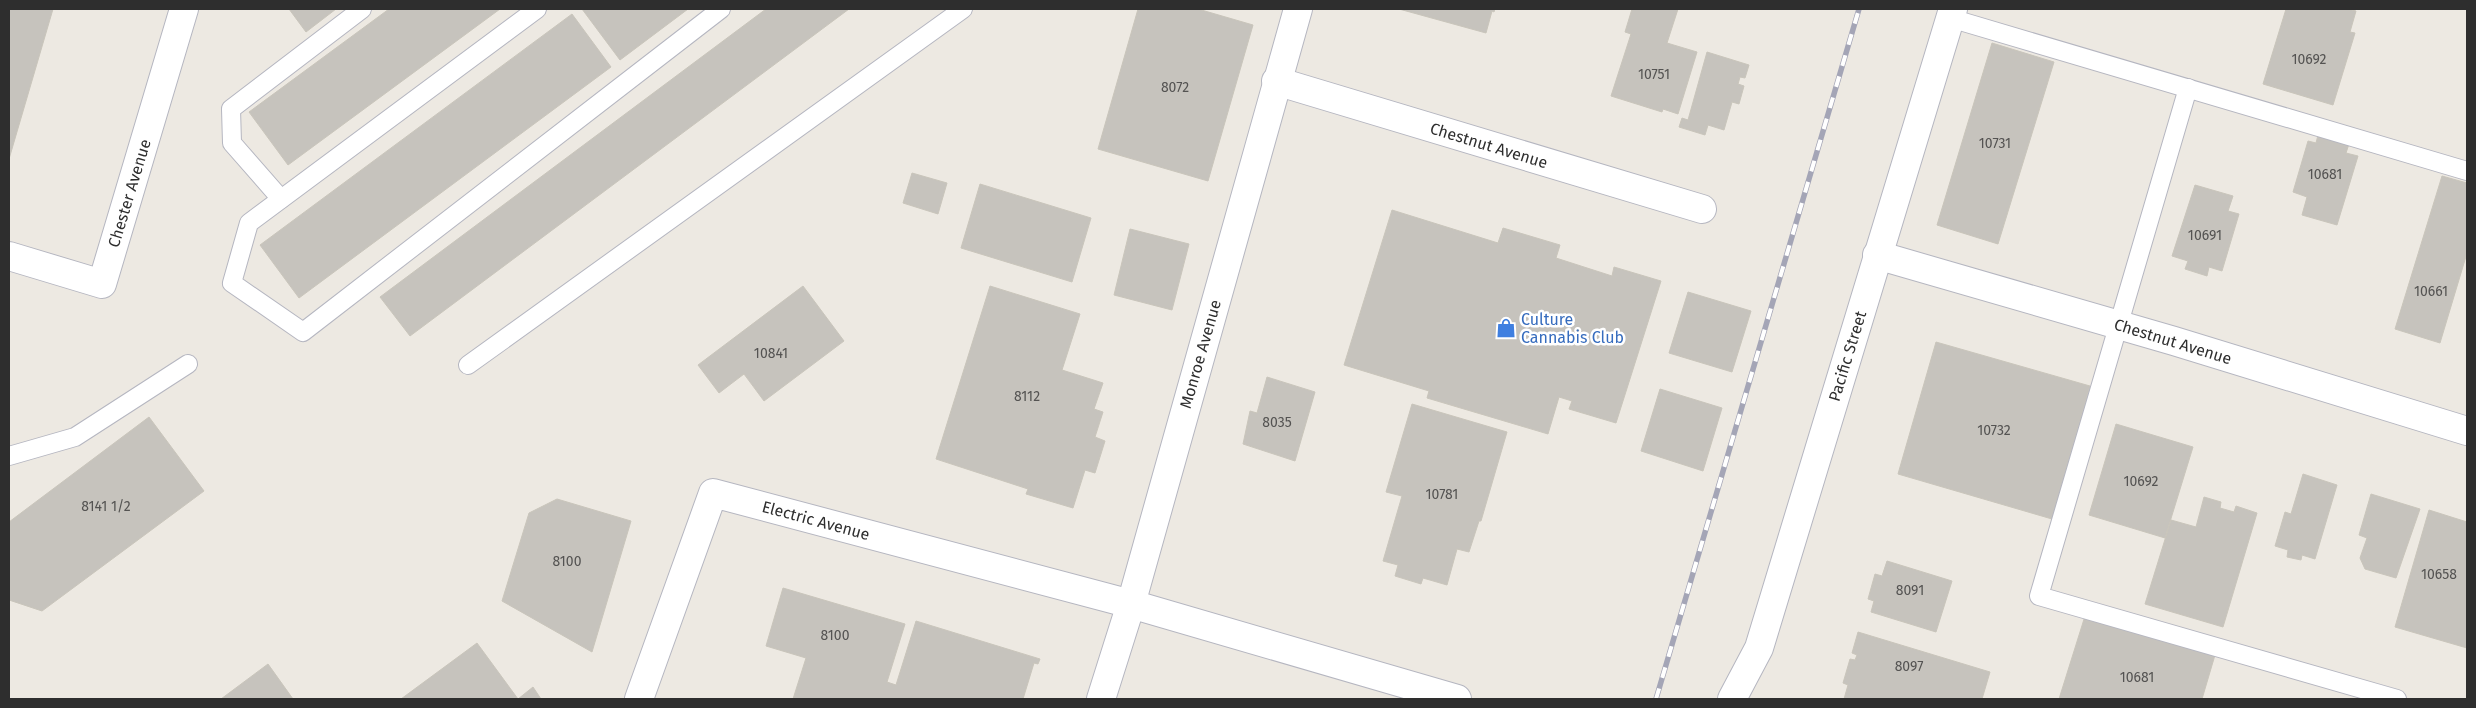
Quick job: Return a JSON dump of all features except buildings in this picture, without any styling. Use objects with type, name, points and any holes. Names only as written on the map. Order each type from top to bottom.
[{"type":"street","name":"Chester Avenue","points":[[9,256],[102,284],[184,9]]},
{"type":"street","name":"Monroe Avenue","points":[[1101,699],[1131,604],[1276,81],[1298,9]]},
{"type":"street","name":"Pacific Street","points":[[1732,699],[1759,648],[1951,13]]},
{"type":"street","name":"Chestnut Avenue","points":[[1276,81],[1702,210]]},
{"type":"street","name":"Chestnut Avenue","points":[[1877,255],[2118,325],[2467,431]]},
{"type":"street","name":"Electric Avenue","points":[[638,699],[713,493],[1131,604]]},
{"type":"street","points":[[1131,604],[1457,699]]},
{"type":"lane","points":[[281,199],[232,143],[231,109],[362,9]]},
{"type":"lane","points":[[537,9],[248,223],[232,283],[303,332],[721,9]]},
{"type":"lane","points":[[468,365],[963,9]]},
{"type":"lane","points":[[1951,13],[2188,88],[2467,171]]},
{"type":"lane","points":[[2188,88],[2039,596],[2397,699]]},
{"type":"lane","points":[[9,456],[75,437],[188,364]]},
{"type":"railway","points":[[1656,699],[1859,9]]},
{"type":"place","name":"Culture Cannabis Club","points":[[1506,328]]}]
